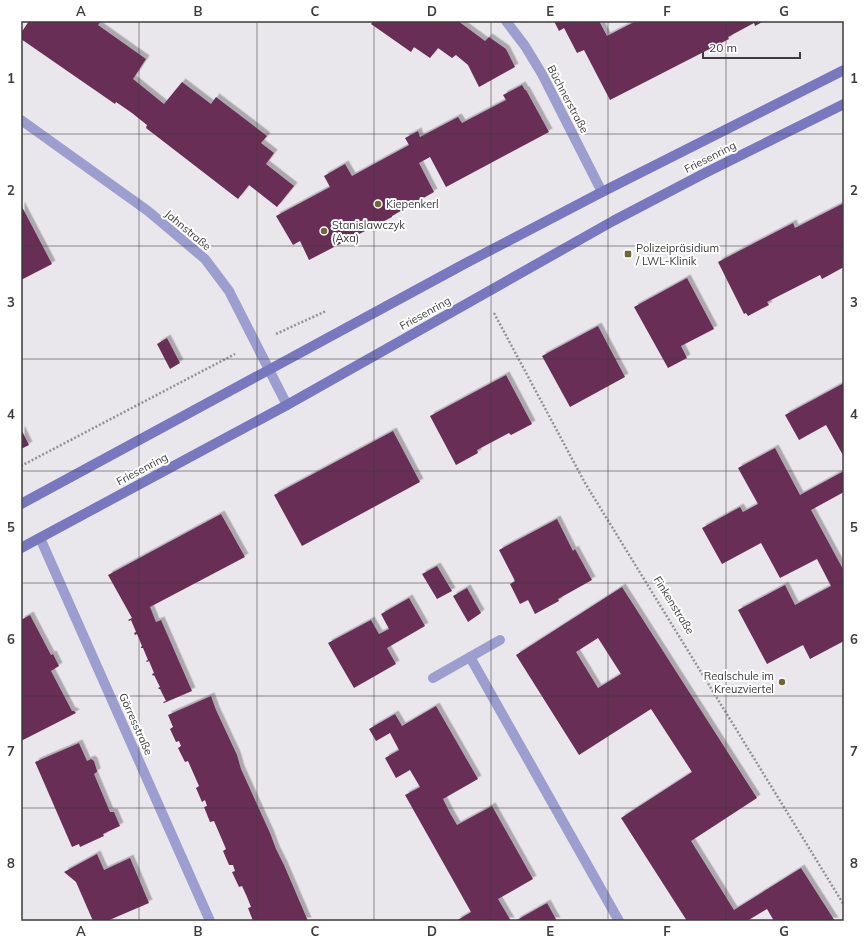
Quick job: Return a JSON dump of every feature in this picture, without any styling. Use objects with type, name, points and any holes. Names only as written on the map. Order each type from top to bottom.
[{"type":"main road","name":"Friesenring","points":[[21,504],[411,292],[602,192],[844,70]]},
{"type":"main road","name":"Friesenring","points":[[21,548],[287,405],[613,221],[705,173],[844,104]]},
{"type":"street","name":"Büchnerstraße","points":[[506,21],[525,46],[542,74],[602,192]]},
{"type":"street","name":"Jahnstraße","points":[[21,120],[148,211],[205,259],[229,291],[287,405]]},
{"type":"street","name":"Görresstraße","points":[[40,538],[210,921]]},
{"type":"street","points":[[433,678],[500,640]]},
{"type":"street","points":[[470,657],[619,921]]},
{"type":"path","name":"Finkenstraße","points":[[494,313],[585,483],[844,905]]},
{"type":"building","points":[[29,21],[101,21],[98,25],[146,59],[133,79],[164,104],[182,82],[211,104],[216,97],[267,136],[261,143],[274,153],[266,164],[294,186],[277,207],[249,185],[238,199],[146,128],[147,125],[132,113],[116,102],[115,104],[21,39],[21,33]]},
{"type":"building","points":[[373,21],[458,21],[485,41],[489,37],[506,49],[515,67],[479,87],[468,65],[456,55],[452,58],[438,48],[430,58],[414,47],[411,52],[371,24]]},
{"type":"building","points":[[554,21],[599,21],[607,36],[636,21],[764,21],[755,26],[754,23],[728,37],[729,39],[610,100],[584,50],[577,53],[564,28],[559,31]]},
{"type":"building","points":[[522,85],[549,132],[446,187],[430,157],[419,163],[434,192],[392,217],[309,260],[300,241],[293,245],[276,216],[330,187],[324,176],[345,164],[352,176],[409,145],[405,138],[418,131],[420,137],[458,117],[462,123],[506,100],[503,95]]},
{"type":"building","points":[[844,203],[844,267],[822,279],[820,275],[767,302],[769,305],[748,316],[746,313],[744,314],[718,262],[793,223],[795,228]]},
{"type":"building","points":[[21,205],[52,264],[21,280]]},
{"type":"building","points":[[687,278],[714,329],[681,346],[687,358],[668,368],[634,307]]},
{"type":"building","points":[[598,326],[625,377],[570,407],[542,356]]},
{"type":"building","points":[[167,338],[180,363],[170,369],[157,344]]},
{"type":"building","points":[[506,375],[532,424],[511,435],[509,433],[477,450],[478,453],[456,465],[430,416]]},
{"type":"building","points":[[844,383],[844,457],[826,425],[799,440],[785,415]]},
{"type":"building","points":[[21,429],[29,445],[21,449]]},
{"type":"building","points":[[393,431],[420,482],[302,546],[274,495]]},
{"type":"building","points":[[775,448],[800,495],[844,471],[844,492],[811,510],[844,571],[844,641],[810,659],[803,645],[767,664],[738,610],[785,585],[795,605],[831,586],[817,559],[780,578],[761,543],[722,564],[702,528],[740,507],[743,512],[758,504],[738,468]]},
{"type":"building","points":[[221,514],[245,557],[150,607],[156,622],[161,620],[192,691],[164,703],[163,702],[166,701],[158,688],[160,687],[154,675],[153,676],[152,674],[154,673],[149,661],[146,661],[148,660],[143,648],[141,648],[142,646],[137,634],[135,635],[134,633],[136,632],[131,620],[128,620],[132,618],[108,575]]},
{"type":"building","points":[[557,519],[573,551],[575,549],[592,580],[535,614],[528,600],[520,604],[510,584],[515,581],[499,550]]},
{"type":"building","points":[[437,566],[452,591],[437,599],[422,574]]},
{"type":"building","points":[[622,587],[757,798],[691,841],[734,910],[801,868],[835,921],[774,921],[767,909],[747,921],[687,921],[621,818],[692,772],[651,709],[579,755],[516,655]],"holes":[[[598,638],[621,674],[598,688],[576,652]]]},
{"type":"building","points":[[467,588],[481,613],[468,622],[453,596]]},
{"type":"building","points":[[409,598],[425,626],[387,648],[396,664],[354,688],[328,643],[371,620],[379,634],[389,629],[381,614]]},
{"type":"building","points":[[30,615],[51,655],[53,654],[59,666],[51,671],[72,711],[76,713],[21,741],[21,620]]},
{"type":"building","points":[[211,696],[237,755],[241,769],[308,921],[253,921],[248,908],[251,907],[247,897],[242,886],[239,887],[232,872],[235,871],[233,865],[229,865],[223,851],[226,849],[214,821],[210,822],[204,807],[207,806],[205,800],[202,802],[196,788],[199,786],[188,761],[185,762],[178,748],[181,746],[179,741],[176,742],[170,729],[173,727],[168,715]]},
{"type":"building","points":[[436,706],[478,779],[443,799],[450,813],[457,825],[492,806],[533,879],[498,899],[511,921],[456,921],[471,912],[405,795],[420,787],[410,770],[396,778],[385,758],[399,750],[390,733],[376,741],[369,729],[395,714],[402,726]]},
{"type":"building","points":[[79,743],[87,761],[91,759],[94,761],[97,772],[94,774],[110,812],[114,812],[120,826],[103,834],[104,836],[80,847],[79,844],[72,847],[35,762]]},
{"type":"building","points":[[97,854],[104,870],[130,858],[149,903],[107,921],[93,921],[76,882],[64,872]]},
{"type":"building","points":[[547,903],[557,921],[515,921]]},
{"type":"place","name":"Kiepenkerl","points":[[378,204]]},
{"type":"place","name":"Stanislawczyk (Axa)","points":[[324,231]]},
{"type":"place","name":"Polizeipräsidium / LWL-Klinik","points":[[628,254]]},
{"type":"place","name":"Realschule im Kreuzviertel","points":[[782,682]]}]
